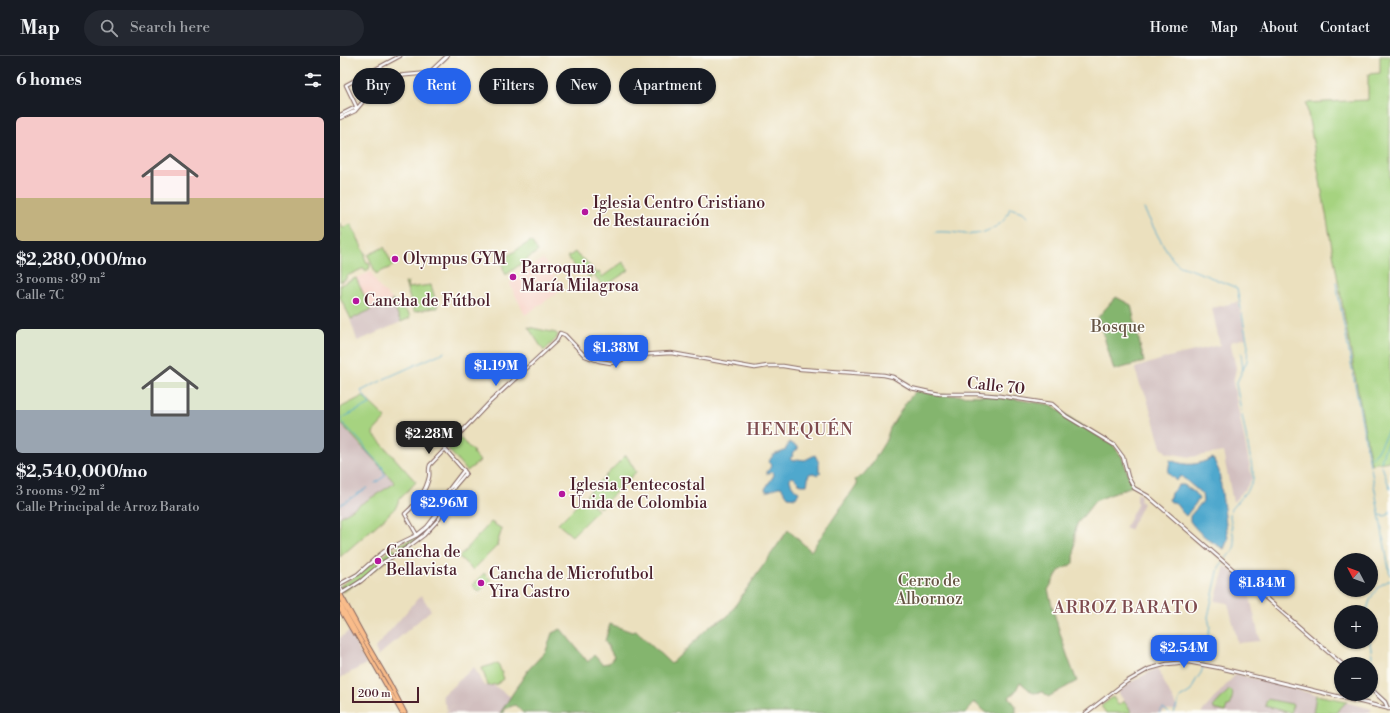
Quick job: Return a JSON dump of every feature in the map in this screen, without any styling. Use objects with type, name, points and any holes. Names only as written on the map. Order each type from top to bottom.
[{"type":"main road","points":[[341,595],[360,636]]},
{"type":"main road","points":[[341,595],[365,638],[366,647]]},
{"type":"main road","points":[[340,604],[360,636],[402,713]]},
{"type":"main road","points":[[340,609],[359,641],[366,647],[389,682],[405,713]]},
{"type":"street","points":[[357,108],[346,86],[400,56]]},
{"type":"street","points":[[340,118],[355,111],[378,84],[386,78],[429,73],[447,56]]},
{"type":"street","points":[[340,115],[357,108]]},
{"type":"street","name":"Calle 70","points":[[445,449],[486,407],[557,340],[560,333],[565,335],[587,357],[608,363],[638,355],[671,353],[754,368],[783,366],[801,369],[884,375],[893,377],[912,388],[940,394],[977,394],[1016,397],[1052,404],[1066,416],[1114,445],[1123,457],[1128,477],[1134,488],[1148,496],[1334,657]]},
{"type":"street","points":[[417,535],[405,514],[413,506],[424,490],[429,478],[430,473],[428,469],[430,465],[445,449],[465,471]]},
{"type":"street","points":[[340,584],[358,574],[377,557],[417,535],[434,520],[448,492],[465,471]]},
{"type":"street","points":[[340,587],[341,595],[362,581],[379,565],[416,541],[439,519],[454,487],[465,471]]},
{"type":"street","points":[[395,546],[399,552]]},
{"type":"street","points":[[1086,713],[1126,682],[1149,669],[1178,662],[1203,664],[1389,709]]},
{"type":"street","points":[[1378,696],[1385,702],[1389,709]]},
{"type":"shaded area","points":[[543,259],[563,289],[525,315],[510,282]]},
{"type":"shaded area","points":[[371,272],[379,287],[393,300],[371,310],[356,278]]},
{"type":"shaded area","points":[[391,301],[401,322],[358,341],[350,319]]},
{"type":"shaded area","points":[[1238,302],[1246,338],[1230,342],[1236,368],[1233,383],[1252,478],[1246,488],[1233,502],[1223,452],[1191,457],[1167,453],[1161,447],[1146,395],[1140,385],[1135,368],[1169,357],[1220,345],[1212,308]]},
{"type":"shaded area","points":[[340,422],[395,483],[340,517]]},
{"type":"shaded area","points":[[1137,493],[1141,495],[1140,501],[1143,503],[1130,530],[1125,528],[1137,505]]},
{"type":"shaded area","points":[[1225,566],[1247,584],[1260,641],[1238,643],[1228,603],[1215,601]]},
{"type":"shaded area","points":[[421,595],[431,610],[378,656],[375,648]]},
{"type":"shaded area","points":[[349,631],[366,664],[340,678],[340,638]]},
{"type":"shaded area","points":[[474,667],[482,683],[486,686],[493,685],[511,697],[500,713],[445,713],[455,704],[447,710],[442,696]]},
{"type":"shaded area","points":[[1157,668],[1178,710],[1166,710],[1160,713],[1132,713],[1118,692],[1131,682]]},
{"type":"shaded area","points":[[1236,674],[1334,699],[1334,701],[1341,701],[1372,709],[1369,713],[1201,713]]},
{"type":"green space","points":[[1380,56],[1390,56],[1390,461],[1371,464],[1306,103],[1368,100],[1368,74],[1380,73]]},
{"type":"green space","points":[[340,223],[342,228],[351,224],[366,255],[364,256],[367,263],[369,262],[370,266],[369,269],[365,271],[364,268],[347,276],[346,279],[340,282]]},
{"type":"green space","points":[[531,241],[538,251],[506,275],[503,266],[499,261]]},
{"type":"green space","points":[[384,247],[393,266],[376,274],[368,255]]},
{"type":"green space","points":[[575,252],[578,256],[585,260],[596,273],[589,278],[584,270],[578,272],[568,257]]},
{"type":"green space","points":[[623,262],[629,270],[604,287],[594,275],[599,272],[602,277]]},
{"type":"green space","name":"Cancha de Fútbol","points":[[356,278],[371,310],[351,319],[340,297],[340,285]]},
{"type":"green space","points":[[409,282],[407,284],[408,288],[431,285],[438,308],[414,312],[405,283]]},
{"type":"green space","name":"Bosque","points":[[1116,297],[1131,305],[1144,362],[1114,370],[1098,317]]},
{"type":"green space","points":[[393,300],[409,314],[410,318],[401,322],[391,301]]},
{"type":"green space","points":[[528,327],[556,333],[558,335],[544,351]]},
{"type":"green space","name":"Cerro de Albornoz","points":[[916,391],[939,395],[995,396],[1052,405],[1113,445],[1122,457],[1132,486],[1095,501],[1077,524],[1075,531],[1074,563],[1059,571],[1048,590],[1061,636],[1077,681],[1048,697],[1043,692],[1033,693],[1020,682],[1015,692],[1009,697],[1016,706],[1016,713],[987,713],[974,702],[966,713],[523,713],[515,705],[504,709],[503,713],[500,713],[528,670],[546,651],[552,633],[561,629],[588,662],[594,655],[602,664],[609,663],[614,657],[605,641],[610,624],[632,632],[636,631],[671,664],[711,625],[727,617],[788,530],[811,551],[857,484],[855,480],[863,475],[871,465],[886,440],[890,428],[907,401]]},
{"type":"green space","points":[[363,396],[386,418],[373,432],[374,435],[416,482],[386,517],[340,557],[340,517],[395,483],[340,422],[340,408]]},
{"type":"green space","points":[[459,437],[474,452],[473,453],[480,461],[467,471],[448,449]]},
{"type":"green space","points":[[626,455],[636,472],[600,508],[586,495]]},
{"type":"green space","points":[[463,472],[464,473],[450,493],[438,519],[419,538],[400,551],[397,546],[417,536],[436,518],[449,492]]},
{"type":"green space","points":[[585,497],[598,510],[572,536],[558,524]]},
{"type":"green space","points":[[491,522],[502,529],[497,544],[498,545],[473,570],[459,557]]},
{"type":"green space","points":[[394,548],[397,553],[343,592],[340,586]]},
{"type":"green space","points":[[484,573],[491,580],[479,592],[472,586]]},
{"type":"green space","points":[[498,663],[504,679],[497,684],[488,686],[482,668]]},
{"type":"green space","points":[[1229,690],[1233,693],[1229,706],[1227,706],[1225,712],[1214,709],[1213,707]]},
{"type":"green space","points":[[1316,695],[1334,698],[1334,701],[1347,701],[1336,713],[1313,713]]},
{"type":"green space","points":[[1113,697],[1118,705],[1124,701],[1132,713],[1106,713],[1101,706]]},
{"type":"green space","points":[[1267,699],[1292,704],[1290,713],[1265,706]]},
{"type":"water","points":[[789,442],[798,447],[798,449],[793,452],[793,456],[790,458],[791,460],[805,460],[815,455],[819,463],[819,471],[821,472],[818,475],[813,473],[809,474],[807,485],[801,485],[793,477],[790,478],[790,482],[799,492],[796,498],[788,497],[781,487],[777,487],[770,491],[766,491],[765,489],[774,475],[773,472],[767,474],[772,465],[769,462],[770,459],[773,455],[785,450]]},
{"type":"water","points":[[1213,458],[1219,471],[1228,539],[1224,549],[1214,544],[1197,530],[1190,521],[1190,516],[1203,501],[1202,494],[1181,476],[1176,481],[1168,473],[1170,460],[1182,464],[1192,464]]},
{"type":"water","points":[[1179,485],[1184,485],[1194,492],[1199,499],[1186,516],[1174,502],[1169,500],[1171,493]]},
{"type":"waterway","points":[[936,232],[972,234],[986,231],[1002,222],[1010,208],[1023,212],[1028,217]]},
{"type":"waterway","points":[[1144,209],[1159,238],[1173,260],[1180,266],[1237,288],[1248,346],[1247,361],[1236,384],[1253,472],[1253,480],[1249,488],[1231,509],[1230,516],[1235,545],[1233,550],[1219,567],[1208,617],[1210,627],[1208,634],[1211,643],[1203,662],[1201,673],[1191,691],[1180,698],[1174,713]]},
{"type":"waterway","points":[[1336,282],[1370,465]]},
{"type":"waterway","points":[[384,379],[444,352]]},
{"type":"waterway","points":[[1241,353],[1243,370]]},
{"type":"waterway","points":[[340,419],[370,404],[361,391],[381,381]]},
{"type":"waterway","points":[[340,420],[382,466],[385,476],[375,483]]},
{"type":"waterway","points":[[1381,462],[1390,438],[1387,432],[1390,427]]},
{"type":"waterway","points":[[1370,458],[1376,453],[1387,433]]},
{"type":"waterway","points":[[1382,466],[1390,489]]},
{"type":"waterway","points":[[1371,468],[1390,575]]},
{"type":"waterway","points":[[340,505],[367,488]]},
{"type":"waterway","points":[[1380,515],[1388,515],[1390,511]]},
{"type":"waterway","points":[[1369,605],[1373,594],[1381,585],[1390,580]]},
{"type":"waterway","points":[[1371,649],[1373,664],[1372,685],[1390,703]]},
{"type":"waterway","points":[[1159,713],[1163,708],[1169,713]]},
{"type":"place","name":"Iglesia Centro Cristiano de Restauración","points":[[585,212]]},
{"type":"place","name":"Olympus GYM","points":[[395,259]]},
{"type":"place","name":"Parroquia María Milagrosa","points":[[513,277]]},
{"type":"place","name":"Cancha de Fútbol","points":[[356,301]]},
{"type":"place","name":"Iglesia Pentecostal Unida de Colombia","points":[[562,494]]},
{"type":"place","name":"Cancha de Bellavista","points":[[378,561]]},
{"type":"place","name":"Cancha de Microfutbol Yira Castro","points":[[481,583]]},
{"type":"district","name":"HENEQUÉN","points":[[800,430]]},
{"type":"district","name":"ARROZ BARATO","points":[[1126,608]]}]
